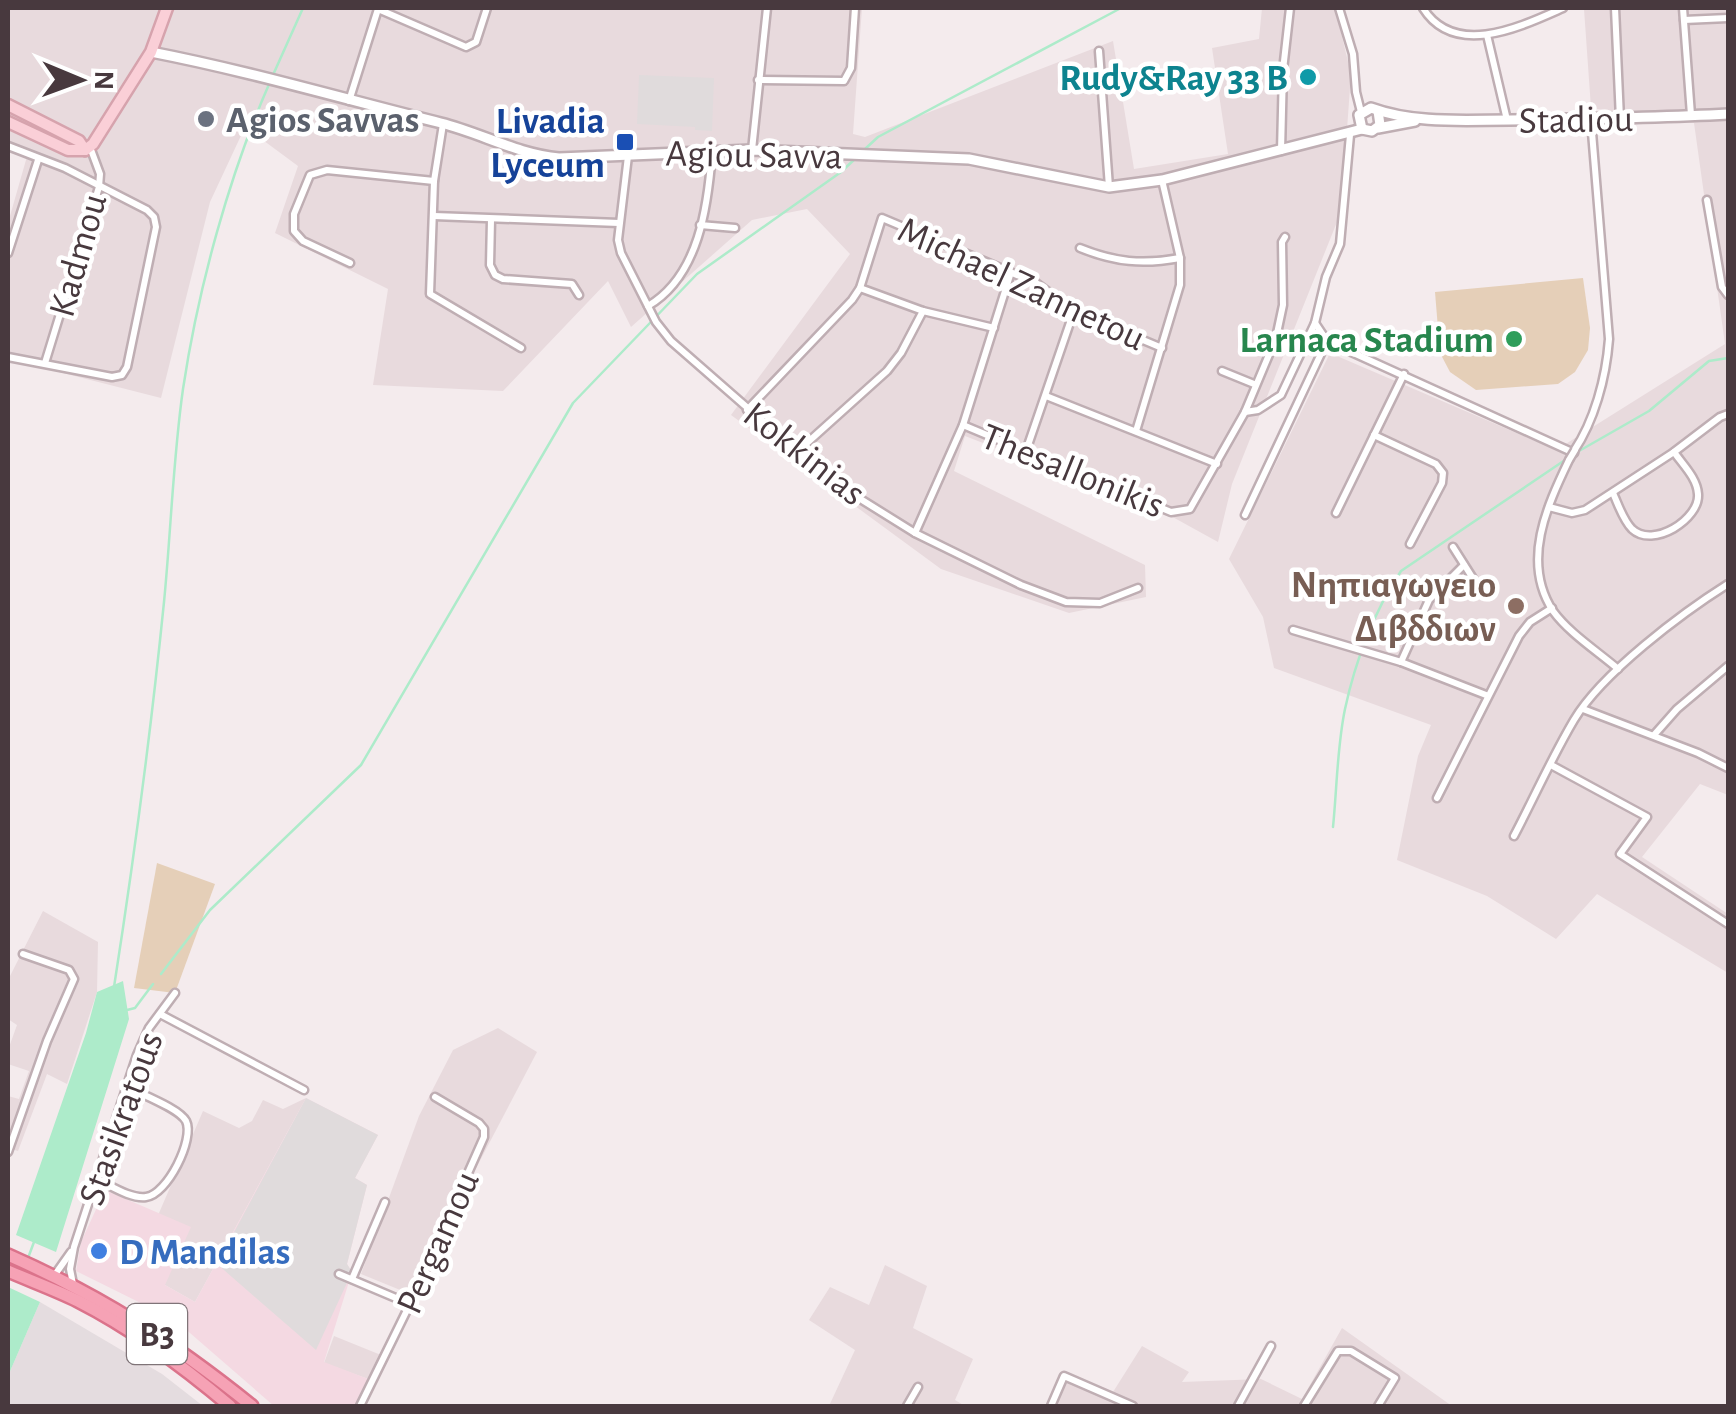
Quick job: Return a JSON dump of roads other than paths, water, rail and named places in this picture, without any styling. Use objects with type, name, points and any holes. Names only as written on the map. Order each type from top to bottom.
[{"type":"main road","points":[[88,148],[151,52],[167,8]]},
{"type":"main road","points":[[8,105],[88,148]]},
{"type":"main road","points":[[8,122],[68,150],[88,148]]},
{"type":"main road","name":"B3","points":[[8,1255],[73,1284],[167,1340],[252,1406]]},
{"type":"main road","name":"B3","points":[[8,1271],[82,1303],[142,1340],[230,1406]]},
{"type":"street","points":[[349,102],[378,8],[466,47],[476,42],[488,8]]},
{"type":"street","points":[[752,150],[767,8]]},
{"type":"street","points":[[758,80],[844,81],[850,72],[855,8]]},
{"type":"street","points":[[1282,152],[1282,70],[1290,8]]},
{"type":"street","points":[[1339,8],[1353,54],[1361,112],[1358,119],[1362,129],[1378,128],[1378,111],[1361,112]]},
{"type":"street","points":[[1423,8],[1436,23],[1451,30],[1488,35],[1513,30],[1563,8]]},
{"type":"street","points":[[1614,8],[1620,119]]},
{"type":"street","points":[[1683,8],[1691,116]]},
{"type":"street","points":[[1684,20],[1728,18]]},
{"type":"street","points":[[1488,35],[1507,120]]},
{"type":"street","points":[[1099,51],[1109,187]]},
{"type":"street","name":"Agiou Savva","points":[[151,52],[309,87],[349,102],[443,124],[536,155],[559,158],[752,150],[987,160],[1109,187],[1162,180],[1362,129]]},
{"type":"street","name":"Stadiou","points":[[1378,111],[1423,120]]},
{"type":"street","name":"Stadiou","points":[[1378,128],[1423,120],[1591,120],[1728,114]]},
{"type":"street","points":[[1591,120],[1609,339],[1607,369],[1598,401],[1548,508],[1541,530],[1539,560],[1552,608],[1618,669]]},
{"type":"street","points":[[443,124],[434,181],[430,294],[521,348]]},
{"type":"street","points":[[1244,412],[1258,410],[1281,394],[1315,324],[1326,277],[1340,244],[1350,134]]},
{"type":"street","points":[[8,146],[66,168],[147,210],[156,227],[122,375],[112,377],[8,357]]},
{"type":"street","name":"Kadmou","points":[[45,364],[99,187],[100,174],[88,148]]},
{"type":"street","points":[[649,308],[688,264],[700,226],[712,150]]},
{"type":"street","name":"Kokkinias","points":[[628,154],[620,253],[656,322],[681,352],[747,410],[830,480],[915,533],[1021,585],[1066,602],[1100,603],[1138,588]]},
{"type":"street","points":[[8,254],[38,160]]},
{"type":"street","points":[[350,263],[302,241],[294,231],[294,214],[310,176],[327,170],[434,181]]},
{"type":"street","points":[[1136,431],[1178,295],[1180,258],[1162,180]]},
{"type":"street","points":[[1707,200],[1722,287],[1728,295]]},
{"type":"street","points":[[434,216],[620,223]]},
{"type":"street","name":"Michael Zannetou","points":[[747,410],[848,306],[860,288],[882,218],[1036,283],[1074,311],[1162,348]]},
{"type":"street","points":[[491,220],[490,264],[494,276],[572,284],[579,294]]},
{"type":"street","points":[[700,226],[734,228]]},
{"type":"street","points":[[1046,396],[1217,464],[1244,412],[1281,320],[1285,237]]},
{"type":"street","points":[[1080,248],[1120,262],[1180,258]]},
{"type":"street","name":"Thesallonikis","points":[[915,533],[963,426],[1011,272]]},
{"type":"street","points":[[860,288],[924,311],[994,328]]},
{"type":"street","points":[[797,452],[887,372],[924,311]]},
{"type":"street","points":[[1026,451],[1074,311]]},
{"type":"street","points":[[1315,324],[1327,340],[1573,454]]},
{"type":"street","points":[[1245,515],[1327,340]]},
{"type":"street","points":[[1222,371],[1254,384]]},
{"type":"street","points":[[1336,513],[1404,374]]},
{"type":"street","points":[[1548,508],[1581,512],[1728,414]]},
{"type":"street","name":"Thesallonikis","points":[[963,426],[1180,513],[1196,503],[1217,464]]},
{"type":"street","points":[[1374,435],[1442,470],[1442,484],[1410,544]]},
{"type":"street","points":[[1612,493],[1630,527],[1642,534],[1662,533],[1691,516],[1698,504],[1698,490],[1674,452]]},
{"type":"street","points":[[1453,547],[1479,588]]},
{"type":"street","points":[[1402,662],[1429,600],[1464,564]]},
{"type":"street","points":[[1514,836],[1575,717],[1618,669],[1728,584]]},
{"type":"street","points":[[1436,798],[1522,630],[1552,608]]},
{"type":"street","points":[[1293,630],[1402,662],[1486,695]]},
{"type":"street","points":[[1654,735],[1677,709],[1728,666]]},
{"type":"street","points":[[1583,710],[1654,735],[1728,768]]},
{"type":"street","points":[[1551,765],[1647,816],[1620,854],[1728,924]]},
{"type":"street","points":[[8,1152],[47,1041],[74,979],[69,970],[23,954]]},
{"type":"street","name":"Stasikratous","points":[[73,1284],[70,1270],[74,1247],[126,1086],[145,1035],[176,993]]},
{"type":"street","points":[[160,1014],[304,1090]]},
{"type":"street","points":[[96,1178],[135,1196],[155,1195],[167,1184],[188,1139],[188,1126],[181,1116],[126,1086]]},
{"type":"street","name":"Pergamou","points":[[360,1406],[410,1304],[484,1135],[479,1123],[435,1097]]},
{"type":"street","points":[[352,1279],[385,1202]]},
{"type":"street","name":"Stasikratous","points":[[53,1275],[74,1247]]},
{"type":"street","points":[[339,1274],[410,1304]]},
{"type":"street","points":[[1238,1406],[1272,1346]]},
{"type":"street","points":[[1304,1406],[1338,1351],[1348,1350],[1396,1378],[1378,1406]]},
{"type":"street","points":[[1051,1406],[1064,1376],[1133,1406]]},
{"type":"street","points":[[907,1406],[918,1387]]},
{"type":"waterway","points":[[273,75],[303,8]]},
{"type":"waterway","points":[[865,149],[878,137],[1121,8]]},
{"type":"waterway","points":[[114,987],[154,699],[189,351],[228,194],[270,82]]},
{"type":"waterway","points":[[161,974],[210,910],[361,765],[573,403],[697,274],[856,158]]},
{"type":"waterway","points":[[1579,451],[1649,411],[1709,361],[1728,358]]},
{"type":"waterway","points":[[1333,827],[1340,738],[1349,691],[1360,655],[1391,586],[1401,571],[1568,458]]},
{"type":"waterway","points":[[127,1010],[135,1008],[153,984]]},
{"type":"waterway","points":[[28,1258],[34,1242]]},
{"type":"place","name":"Rudy&Ray 33 B","points":[[1308,77]]},
{"type":"place","name":"Agios Savvas","points":[[206,119]]},
{"type":"place","name":"Livadia Lyceum","points":[[625,142]]},
{"type":"place","name":"Larnaca Stadium","points":[[1514,339]]},
{"type":"place","name":"Νηπιαγωγειο Διβδδιων","points":[[1516,606]]},
{"type":"place","name":"D Mandilas","points":[[99,1251]]}]
